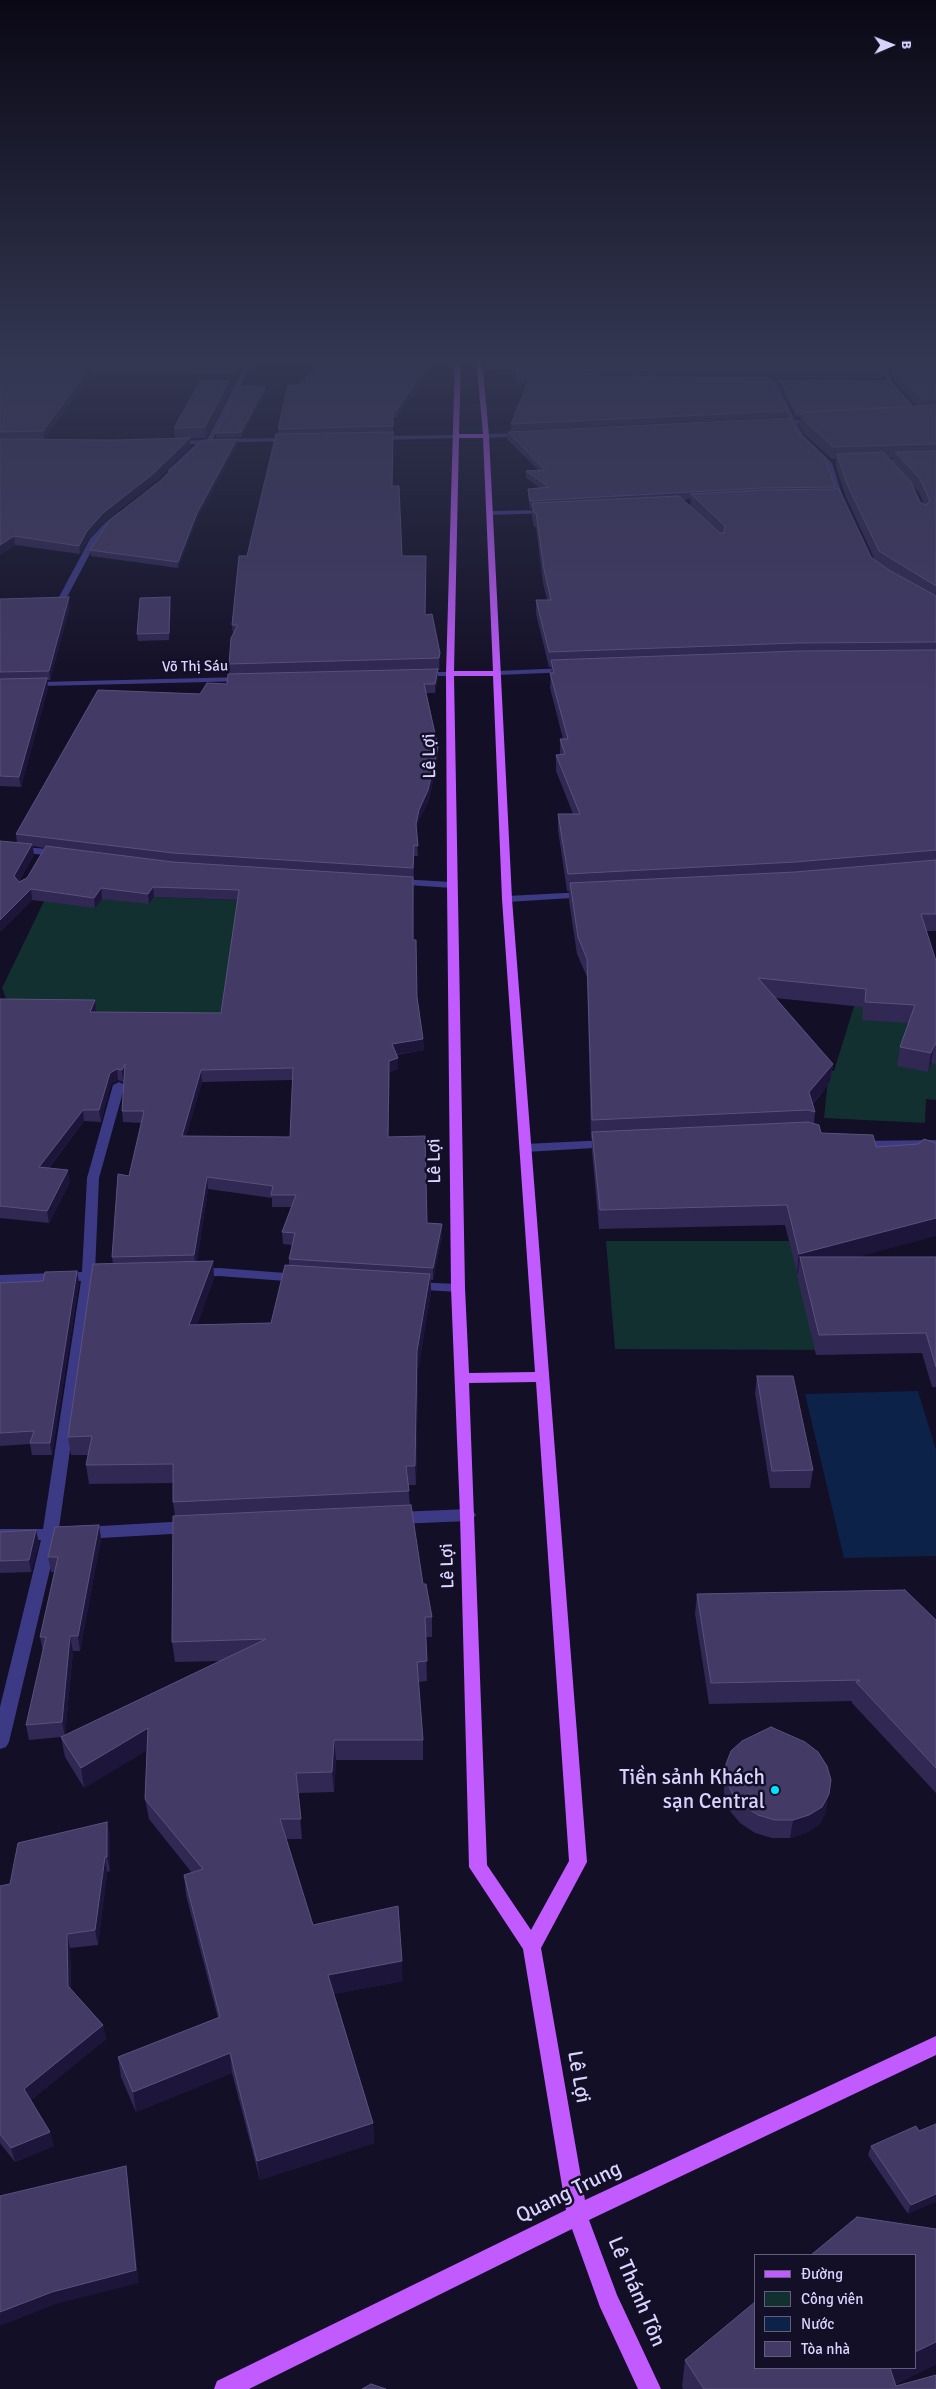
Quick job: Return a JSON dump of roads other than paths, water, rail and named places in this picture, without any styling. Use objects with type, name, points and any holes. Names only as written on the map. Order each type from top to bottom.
[{"type":"main road","name":"Lê Lợi","points":[[456,469],[450,674],[458,1288],[468,1515],[478,1866],[532,1947],[577,2215]]},
{"type":"main road","points":[[487,469],[507,899],[578,1862],[532,1947]]},
{"type":"main road","points":[[450,674],[497,673]]},
{"type":"main road","points":[[462,1378],[542,1377]]},
{"type":"main road","name":"Quang Trung","points":[[225,2389],[577,2215],[936,2045]]},
{"type":"main road","name":"Lê Thánh Tôn","points":[[577,2215],[608,2299],[650,2389]]},
{"type":"street","points":[[164,478],[174,469]]},
{"type":"street","points":[[831,469],[845,507]]},
{"type":"street","points":[[831,498],[841,498]]},
{"type":"street","points":[[41,603],[62,599],[93,541],[107,524],[128,507]]},
{"type":"street","points":[[489,513],[555,512]]},
{"type":"street","points":[[497,673],[576,670]]},
{"type":"street","points":[[410,675],[450,674]]},
{"type":"street","name":"Võ Thị Sáu","points":[[0,685],[250,679]]},
{"type":"street","points":[[0,848],[71,855]]},
{"type":"street","points":[[35,866],[44,851]]},
{"type":"street","points":[[383,881],[452,885]]},
{"type":"street","points":[[507,899],[596,894]]},
{"type":"street","points":[[0,1742],[50,1535],[88,1277],[93,1178],[119,1085]]},
{"type":"street","points":[[525,1148],[620,1144]]},
{"type":"street","points":[[848,1146],[936,1144]]},
{"type":"street","points":[[182,1274],[219,1272],[315,1280]]},
{"type":"street","points":[[0,1279],[107,1276]]},
{"type":"street","points":[[401,1285],[458,1288]]},
{"type":"street","points":[[382,1518],[468,1515]]},
{"type":"street","points":[[0,1535],[50,1535],[208,1526]]},
{"type":"water","points":[[918,1391],[936,1450],[936,1556],[844,1558],[805,1394]]},
{"type":"place","name":"Tiền sảnh Khách sạn Central","points":[[775,1790]]}]
